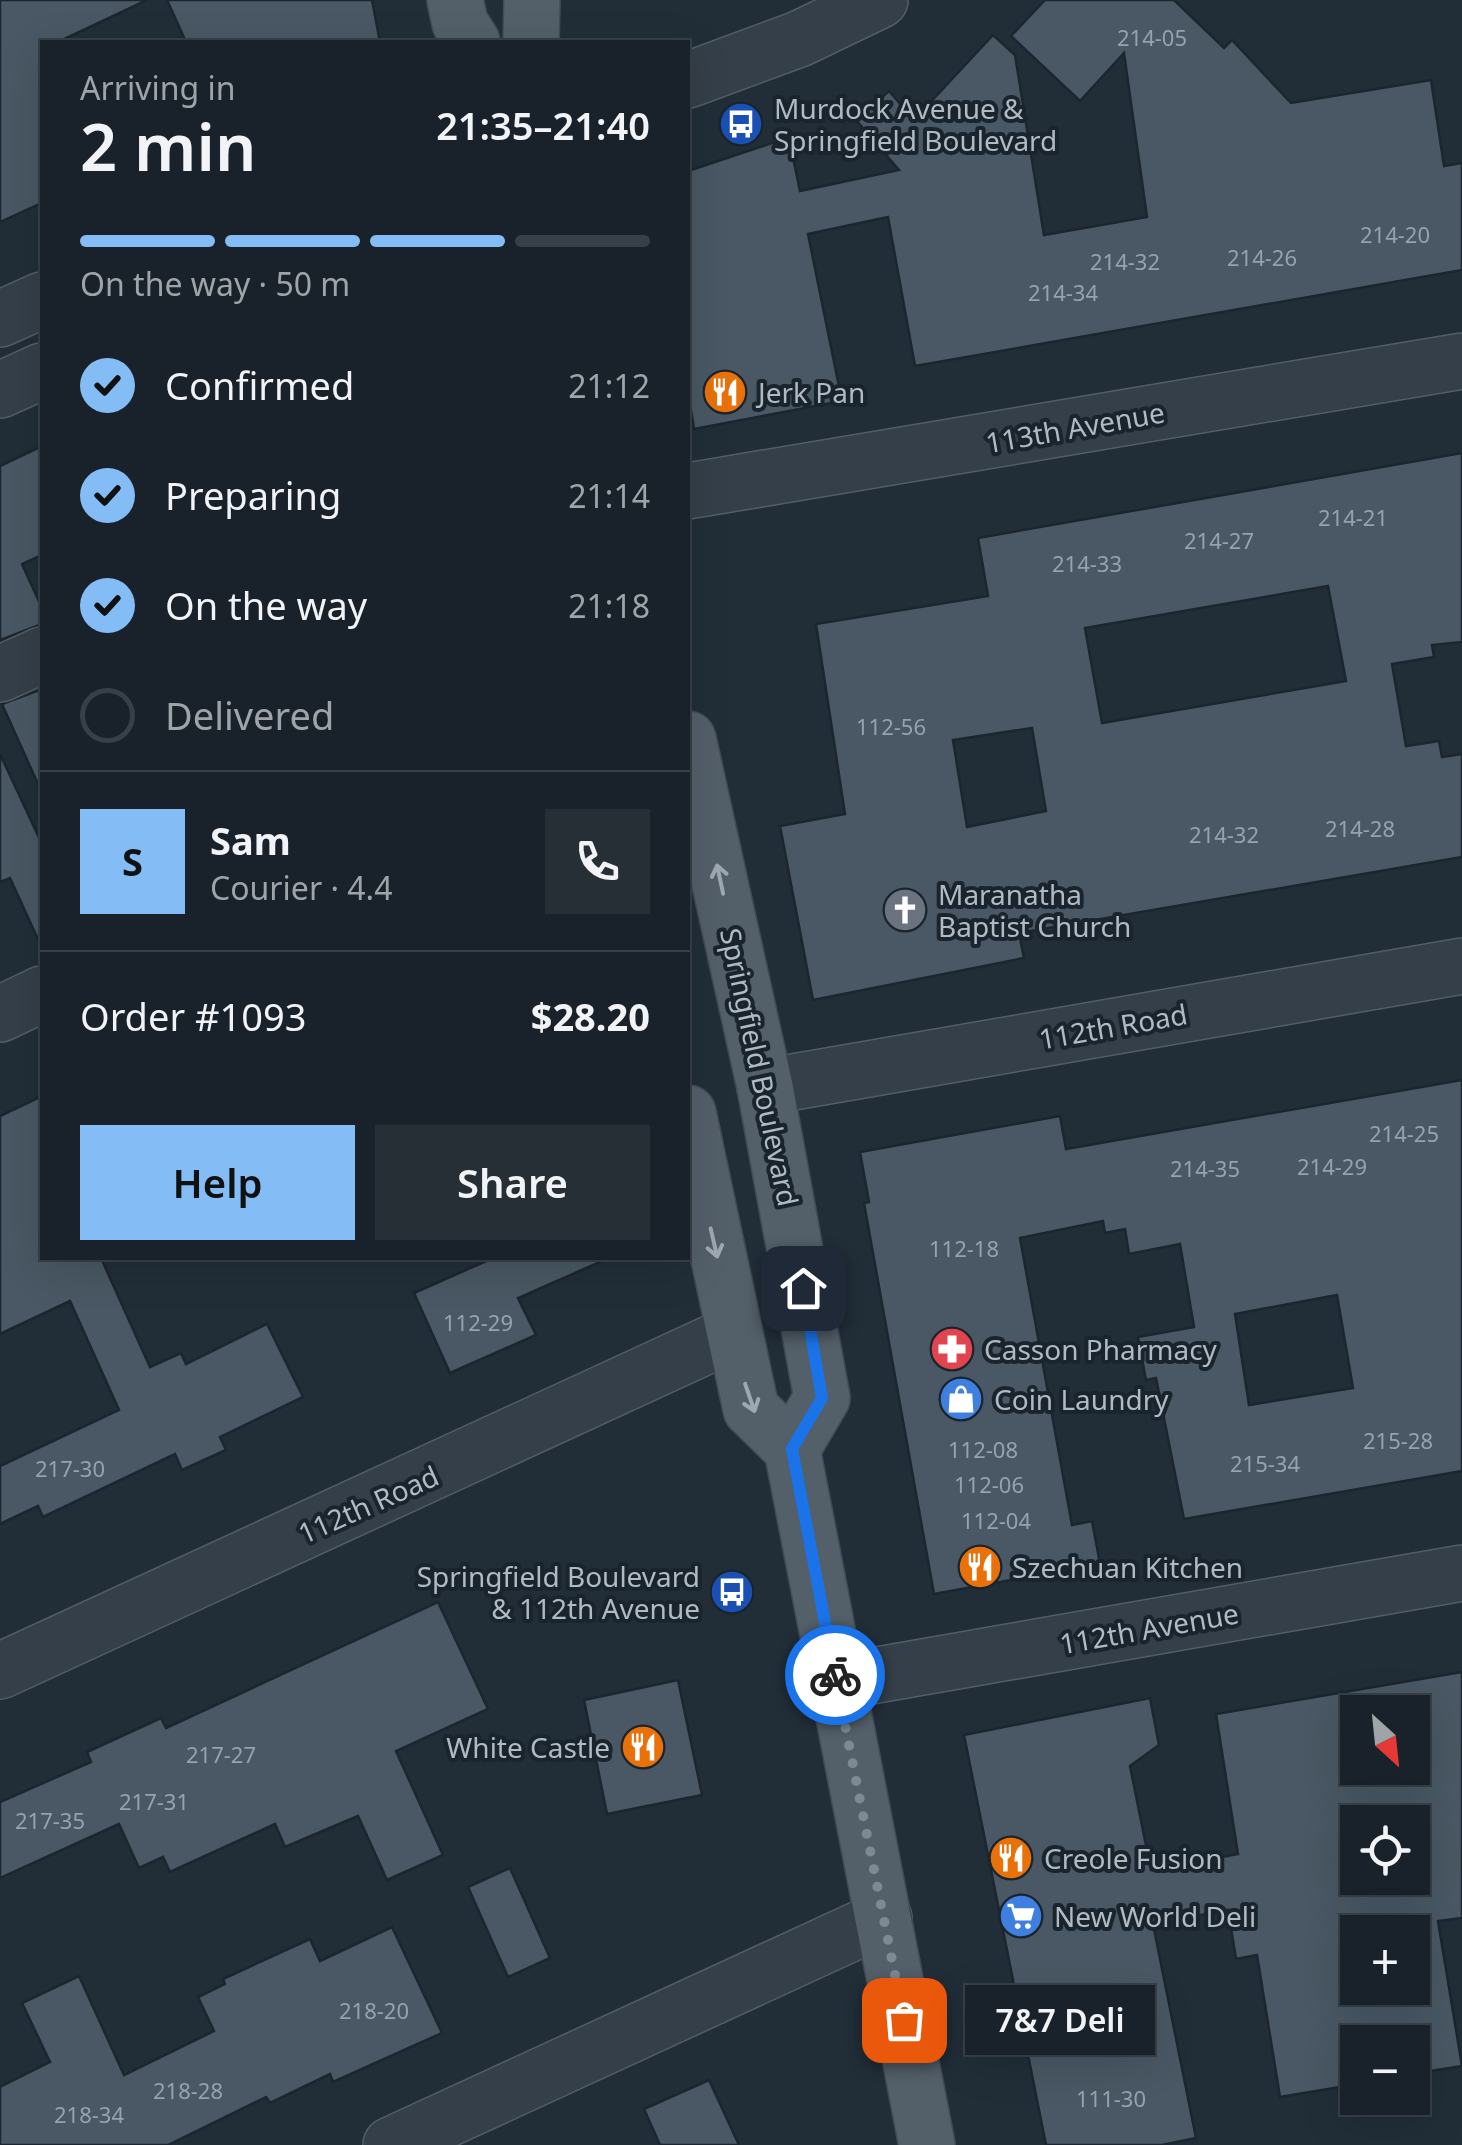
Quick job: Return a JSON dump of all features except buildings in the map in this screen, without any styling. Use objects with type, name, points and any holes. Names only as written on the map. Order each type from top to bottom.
[{"type":"main road","points":[[455,0],[460,23],[471,40]]},
{"type":"main road","points":[[531,40],[532,0]]},
{"type":"main road","name":"Springfield Boulevard","points":[[690,748],[765,1087],[822,1398],[792,1449]]},
{"type":"main road","points":[[690,1123],[751,1409],[792,1449],[928,2145]]},
{"type":"street","points":[[690,79],[799,39],[880,0]]},
{"type":"street","points":[[0,319],[40,301]]},
{"type":"street","name":"113th Avenue","points":[[690,491],[1462,361]]},
{"type":"street","points":[[0,390],[40,372]]},
{"type":"street","points":[[0,674],[40,656]]},
{"type":"street","name":"112th Road","points":[[765,1087],[1462,966]]},
{"type":"street","points":[[0,1014],[40,995]]},
{"type":"street","name":"112th Road","points":[[0,1671],[734,1334]]},
{"type":"street","name":"112th Avenue","points":[[837,1682],[1462,1573]]},
{"type":"street","points":[[391,2145],[884,1918]]},
{"type":"way so far","points":[[835,1675],[904,2020]]},
{"type":"place","name":"Murdock Avenue & Springfield Boulevard","points":[[741,124]]},
{"type":"place","name":"Jerk Pan","points":[[725,392]]},
{"type":"place","name":"Maranatha Baptist Church","points":[[905,910]]},
{"type":"place","name":"Casson Pharmacy","points":[[952,1349]]},
{"type":"place","name":"Coin Laundry","points":[[961,1399]]},
{"type":"place","name":"Szechuan Kitchen","points":[[980,1567]]},
{"type":"place","name":"Springfield Boulevard & 112th Avenue","points":[[732,1592]]},
{"type":"place","name":"White Castle","points":[[643,1747]]},
{"type":"place","name":"Creole Fusion","points":[[1011,1858]]},
{"type":"place","name":"New World Deli","points":[[1021,1916]]},
{"type":"place","name":"7&7 Deli","points":[[904,2020]]},
{"type":"route","points":[[803,1288],[822,1398],[792,1449],[835,1675]]}]
